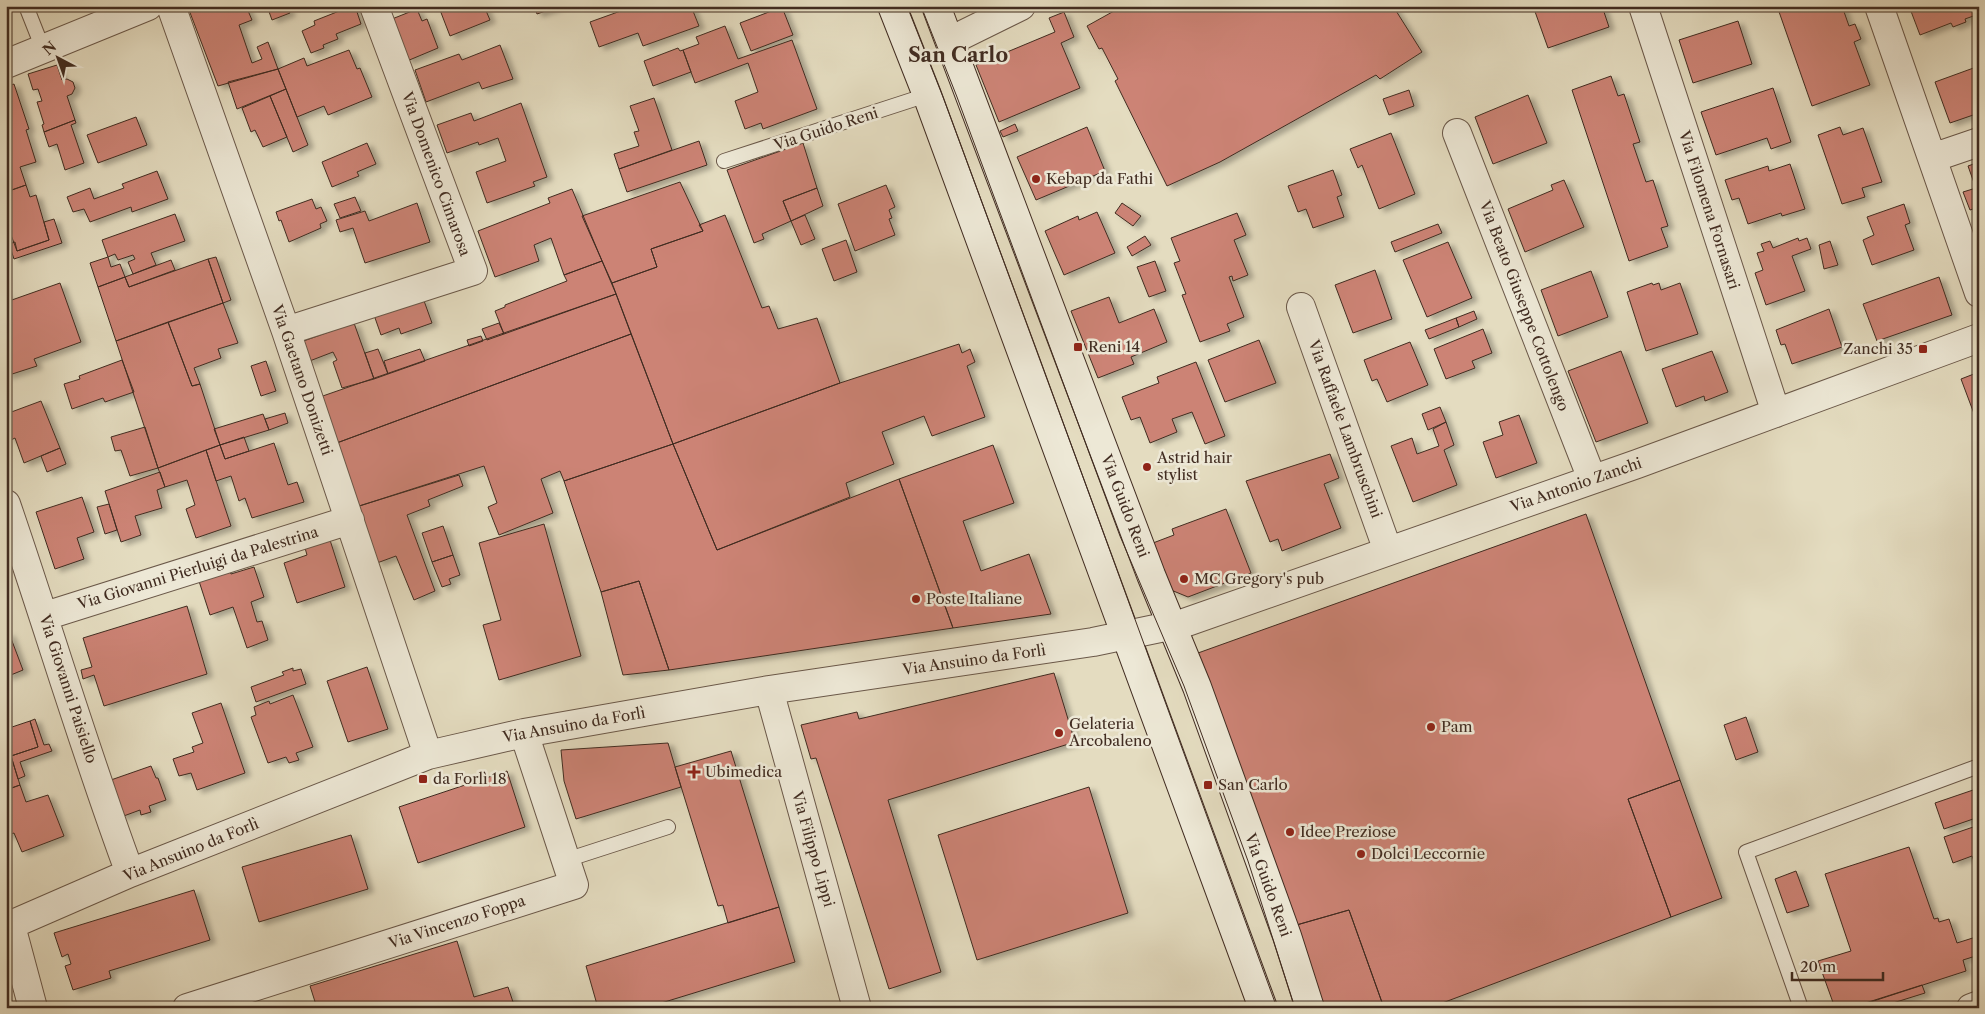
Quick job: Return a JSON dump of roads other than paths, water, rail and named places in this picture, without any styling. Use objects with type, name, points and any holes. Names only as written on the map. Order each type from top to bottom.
[{"type":"street","points":[[6,64],[148,6]]},
{"type":"street","name":"Via Gaetano Donizetti","points":[[171,6],[286,331],[428,755]]},
{"type":"street","name":"Via Domenico Cimarosa","points":[[286,331],[472,271],[374,6]]},
{"type":"street","points":[[892,6],[927,95],[1064,472],[1127,636],[1263,1008]]},
{"type":"street","name":"Via Guido Reni","points":[[936,6],[1172,626],[1197,687],[1287,936],[1310,1008]]},
{"type":"street","points":[[950,41],[1021,6]]},
{"type":"street","name":"Via Filomena Fornasari","points":[[1643,6],[1776,413]]},
{"type":"street","points":[[1878,6],[1979,293]]},
{"type":"street","name":"Via Beato Giuseppe Cottolengo","points":[[1457,133],[1592,480]]},
{"type":"street","points":[[1932,158],[1979,142]]},
{"type":"street","name":"Via Raffaele Lambruschini","points":[[1301,307],[1388,551]]},
{"type":"street","name":"Via Antonio Zanchi","points":[[1172,626],[1592,480],[1979,338]]},
{"type":"street","name":"Via Giovanni Paisiello","points":[[6,504],[130,874]]},
{"type":"street","name":"Via Giovanni Pierluigi da Palestrina","points":[[45,616],[350,520]]},
{"type":"street","name":"Via Ansuino da Forlì","points":[[9,926],[130,874],[428,755],[524,733],[770,690],[1093,642],[1172,626]]},
{"type":"street","name":"Via Filippo Lippi","points":[[770,690],[857,1008]]},
{"type":"street","name":"Via Vincenzo Foppa","points":[[187,1008],[574,885],[524,733]]},
{"type":"street","points":[[9,926],[33,1008]]},
{"type":"street","points":[[1971,1008],[1979,1005]]},
{"type":"lane","points":[[26,6],[43,49]]},
{"type":"lane","name":"Via Guido Reni","points":[[724,162],[927,95]]},
{"type":"lane","points":[[1801,1008],[1746,852],[1979,766]]},
{"type":"lane","points":[[566,860],[668,827]]},
{"type":"tram line","points":[[907,6],[943,97],[1037,351],[1277,1008]]},
{"type":"tram line","points":[[921,6],[957,97],[1120,536],[1184,686],[1248,861],[1295,1008]]},
{"type":"place","name":"Kebap da Fathi","points":[[1036,179]]},
{"type":"place","name":"Reni 14","points":[[1078,347]]},
{"type":"place","name":"Zanchi 35","points":[[1923,349]]},
{"type":"place","name":"Astrid hair stylist","points":[[1147,467]]},
{"type":"place","name":"MC Gregory's pub","points":[[1184,579]]},
{"type":"place","name":"Poste Italiane","points":[[916,599]]},
{"type":"place","name":"Pam","points":[[1431,727]]},
{"type":"place","name":"Gelateria Arcobaleno","points":[[1059,733]]},
{"type":"place","name":"Ubimedica","points":[[694,772]]},
{"type":"place","name":"da Forlì 18","points":[[423,779]]},
{"type":"place","name":"San Carlo","points":[[1208,785]]},
{"type":"place","name":"Idee Preziose","points":[[1290,832]]},
{"type":"place","name":"Dolci Leccornie","points":[[1361,854]]},
{"type":"district","name":"San Carlo","points":[[958,55]]}]
